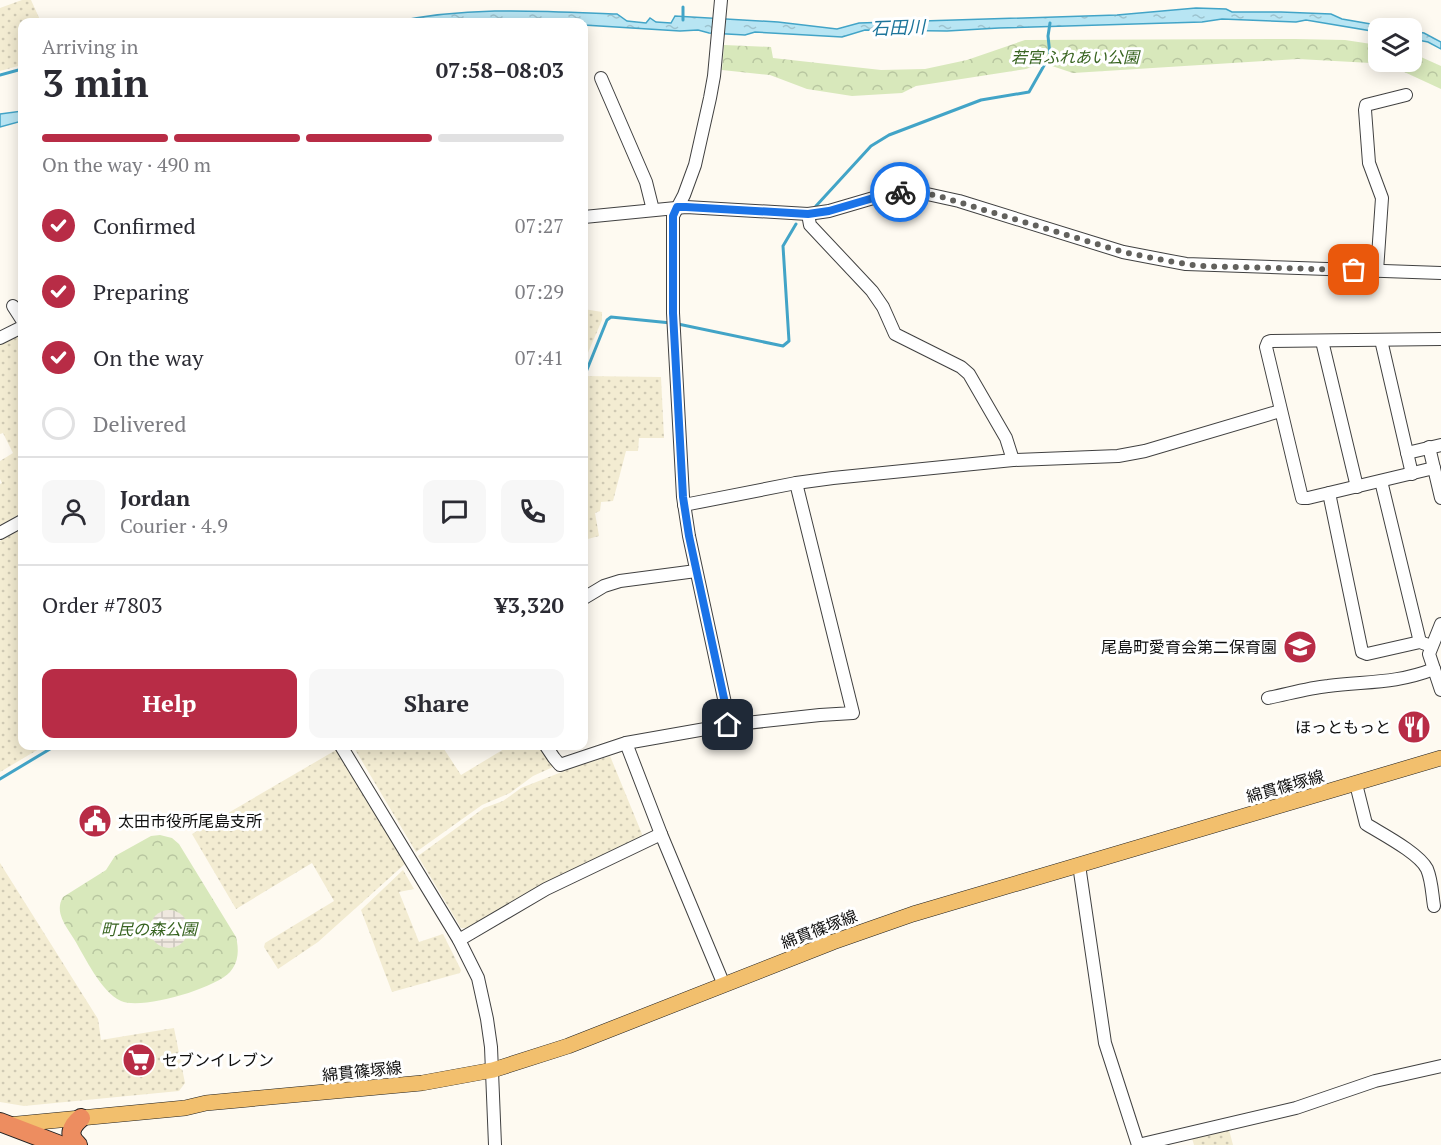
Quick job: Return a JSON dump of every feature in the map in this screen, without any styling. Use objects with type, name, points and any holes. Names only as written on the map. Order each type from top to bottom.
[{"type":"highway","points":[[78,1145],[72,1138],[71,1131],[75,1122],[81,1118]]},
{"type":"highway","points":[[2,1122],[60,1145]]},
{"type":"main road","name":"綿貫篠塚線","points":[[2,1122],[81,1118],[185,1108],[207,1103],[422,1083],[493,1070],[558,1050],[866,930],[1441,758]]},
{"type":"main road","name":"綿貫篠塚線","points":[[2,1122],[185,1101],[207,1103]]},
{"type":"street","points":[[721,2],[714,76],[695,165],[673,216],[674,323],[684,505],[728,725]]},
{"type":"street","points":[[601,78],[646,182],[653,210]]},
{"type":"street","points":[[1377,271],[1382,198],[1369,163],[1365,110],[1366,105],[1406,95]]},
{"type":"street","points":[[588,217],[677,207],[808,214],[829,211],[887,194],[918,192],[959,201],[1123,252],[1199,266],[1441,273]]},
{"type":"street","points":[[808,214],[810,225],[879,300],[895,334],[961,367],[969,374],[1006,438],[1012,460]]},
{"type":"street","points":[[13,306],[18,314]]},
{"type":"street","points":[[0,338],[18,329]]},
{"type":"street","points":[[1381,340],[1412,474]]},
{"type":"street","points":[[1434,468],[1302,498],[1280,411],[1267,344],[1271,341],[1440,342]]},
{"type":"street","points":[[1322,341],[1357,487]]},
{"type":"street","points":[[684,505],[796,483],[931,467],[1012,460],[1118,456],[1145,451],[1280,411]]},
{"type":"street","points":[[1407,453],[1435,446],[1434,468],[1441,498]]},
{"type":"street","points":[[1381,481],[1441,690]]},
{"type":"street","points":[[549,750],[560,765],[626,743],[728,725],[853,713],[796,483]]},
{"type":"street","points":[[1329,493],[1362,652],[1367,654],[1426,644],[1441,624]]},
{"type":"street","points":[[0,533],[18,523]]},
{"type":"street","points":[[588,595],[604,585],[620,581],[696,571]]},
{"type":"street","points":[[1268,698],[1327,686],[1386,682],[1413,677],[1434,669]]},
{"type":"street","points":[[626,743],[724,985]]},
{"type":"street","points":[[344,750],[459,940],[478,978],[483,995],[493,1070],[495,1145]]},
{"type":"street","points":[[1356,784],[1366,824],[1424,864],[1430,879],[1434,906]]},
{"type":"street","points":[[459,940],[546,890],[661,834]]},
{"type":"street","points":[[1079,865],[1105,1043],[1138,1145],[1296,1108],[1375,1081],[1441,1066]]},
{"type":"shaded area","points":[[22,0],[31,0],[39,18],[18,18],[18,66],[0,71],[0,8]]},
{"type":"shaded area","points":[[588,310],[602,312],[602,320],[588,353]]},
{"type":"shaded area","points":[[18,333],[18,515],[0,525],[0,484],[2,483],[0,461],[13,453],[3,433],[0,434],[0,342]]},
{"type":"shaded area","points":[[588,376],[661,377],[664,438],[639,438],[638,451],[626,451],[613,501],[601,502],[600,511],[595,513],[599,536],[588,539]]},
{"type":"shaded area","points":[[18,531],[18,750],[37,750],[0,772],[0,541]]},
{"type":"shaded area","points":[[336,750],[406,863],[318,942],[278,969],[264,947],[265,943],[334,901],[312,863],[236,909],[192,834]]},
{"type":"shaded area","points":[[355,750],[445,750],[461,775],[502,750],[542,750],[553,767],[533,776],[510,793],[482,805],[416,852]]},
{"type":"shaded area","points":[[610,756],[642,834],[640,839],[479,922],[461,928],[418,856],[484,808],[503,801],[521,788]]},
{"type":"shaded area","points":[[0,863],[98,1019],[101,1040],[174,1028],[185,1083],[179,1091],[24,1106],[0,1102]]},
{"type":"shaded area","points":[[403,870],[414,889],[399,892],[419,942],[443,934],[461,970],[460,973],[392,992],[361,910]]},
{"type":"shaded area","points":[[169,910],[176,911],[182,916],[187,922],[187,936],[182,942],[176,947],[169,948],[162,947],[156,942],[151,936],[150,929],[151,922],[156,916],[162,911]]},
{"type":"shaded area","points":[[1228,1126],[1233,1145],[1194,1145],[1191,1135]]},
{"type":"green space","name":"若宮ふれあい公園","points":[[1025,40],[1345,40],[1368,43],[1368,63],[1298,59],[1073,73],[1043,63],[1026,69],[916,86],[902,93],[852,96],[807,89],[770,75],[722,70],[724,45],[771,47],[773,58],[881,70],[925,69],[967,60]]},
{"type":"green space","name":"若宮ふれあい公園","points":[[1422,57],[1441,66],[1441,89],[1404,72],[1422,72]]},
{"type":"green space","name":"町民の森公園","points":[[160,835],[172,838],[179,844],[236,937],[237,960],[230,972],[222,978],[194,991],[145,1003],[121,1001],[107,990],[88,964],[62,919],[61,903],[63,897],[106,870],[115,856],[151,836]]},
{"type":"water","name":"石田川","points":[[1196,8],[1226,9],[1232,12],[1331,14],[1342,19],[1368,24],[1368,30],[1306,20],[1296,22],[1222,19],[1202,22],[947,31],[865,30],[842,37],[755,32],[745,35],[709,33],[698,30],[588,25],[588,18],[416,18],[477,12],[533,11],[617,14],[627,21],[646,23],[650,18],[656,22],[671,23],[675,16],[778,22],[837,29],[859,23],[1117,15]]},
{"type":"water","points":[[1422,33],[1441,42],[1441,49],[1422,41]]},
{"type":"water","points":[[18,112],[18,122],[0,127],[0,114]]},
{"type":"waterway","points":[[683,7],[683,20]]},
{"type":"waterway","points":[[816,206],[871,146],[889,135],[981,100],[1029,92],[1050,55],[1048,36],[1050,23]]},
{"type":"waterway","points":[[0,75],[18,70]]},
{"type":"waterway","points":[[678,324],[783,346],[789,341],[783,246],[796,224]]},
{"type":"waterway","points":[[588,367],[607,320],[611,317],[671,323]]},
{"type":"waterway","points":[[0,779],[48,750]]},
{"type":"way so far","points":[[900,192],[918,192],[959,201],[1123,252],[1186,264],[1354,270]]},
{"type":"place","name":"尾島町愛育会第二保育園","points":[[1300,647]]},
{"type":"place","name":"ほっともっと","points":[[1414,727]]},
{"type":"place","name":"太田市役所尾島支所","points":[[95,821]]},
{"type":"place","name":"セブンイレブン","points":[[139,1060]]},
{"type":"route","points":[[728,725],[683,497],[673,313],[673,216],[677,207],[808,214],[829,211],[900,192]]}]
